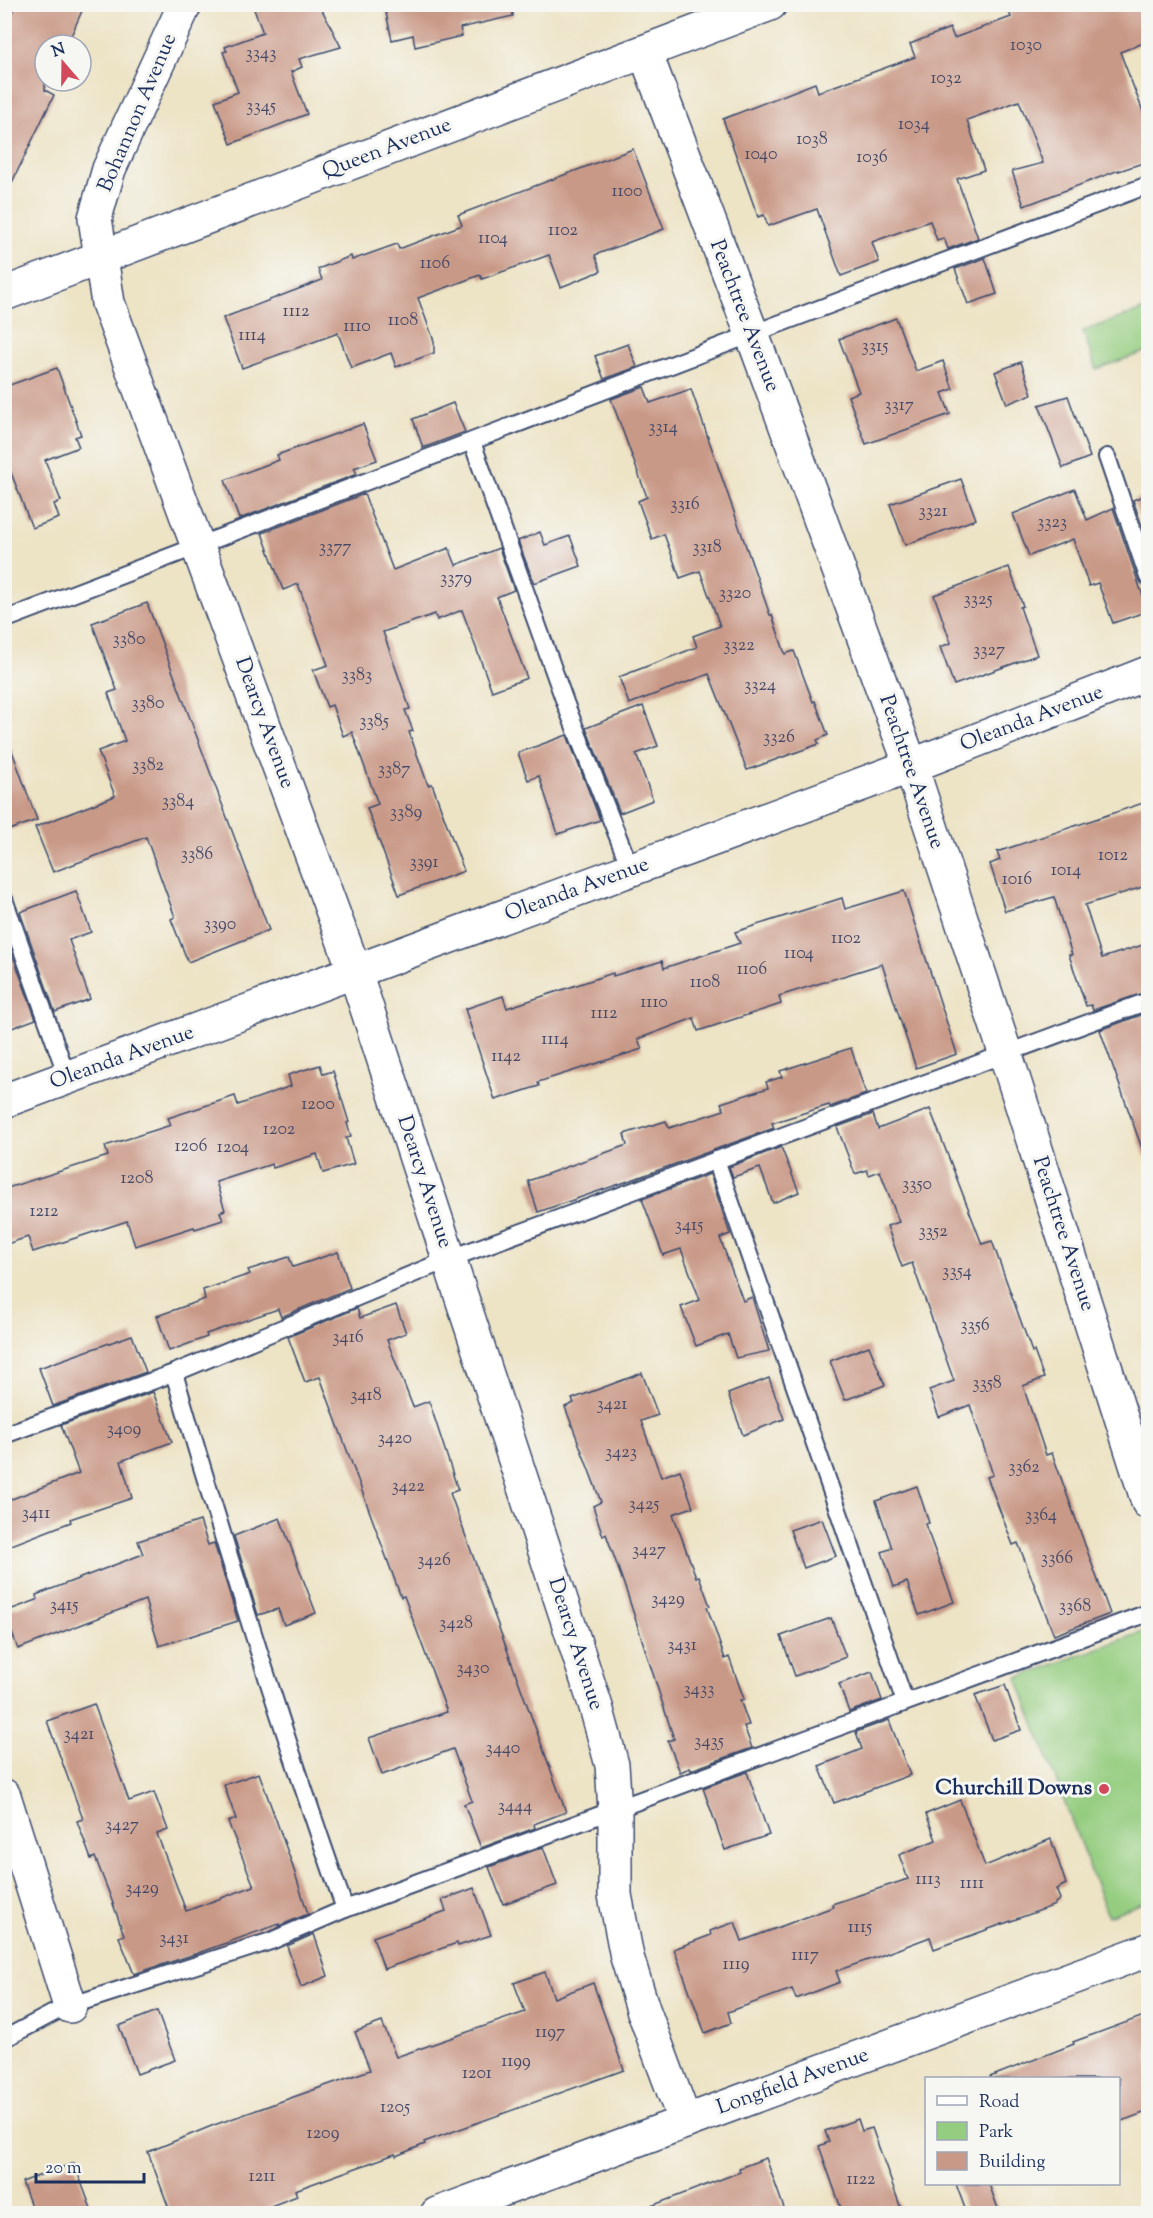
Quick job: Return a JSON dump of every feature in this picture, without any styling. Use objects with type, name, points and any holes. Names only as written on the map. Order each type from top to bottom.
[{"type":"street","name":"Bohannon Avenue","points":[[100,258],[95,218],[109,169],[185,4]]},
{"type":"street","name":"Queen Avenue","points":[[4,294],[770,4]]},
{"type":"street","name":"Peachtree Avenue","points":[[645,52],[752,334],[911,766],[1149,1502]]},
{"type":"street","name":"Dearcy Avenue","points":[[100,258],[108,303],[356,972],[596,1707],[612,1765],[615,1810],[615,1895],[627,1957],[643,2009],[685,2122]]},
{"type":"street","name":"Oleanda Avenue","points":[[4,1101],[911,766],[1149,673]]},
{"type":"street","points":[[4,1796],[70,2006]]},
{"type":"street","name":"Longfield Avenue","points":[[437,2214],[1149,1950]]},
{"type":"lane","points":[[4,620],[1149,185]]},
{"type":"lane","points":[[472,442],[566,705],[631,870]]},
{"type":"lane","points":[[1107,457],[1149,578]]},
{"type":"lane","points":[[4,899],[68,1078]]},
{"type":"lane","points":[[4,1434],[174,1373],[449,1259],[1005,1052],[1149,1001]]},
{"type":"lane","points":[[716,1160],[905,1702]]},
{"type":"lane","points":[[174,1373],[225,1546],[308,1806],[345,1909]]},
{"type":"lane","points":[[4,2039],[70,2006],[271,1941],[345,1909],[1149,1613]]},
{"type":"green space","points":[[1148,308],[1148,351],[1096,369],[1083,331]]},
{"type":"green space","name":"Churchill Downs","points":[[1148,1630],[1148,1901],[1108,1916],[1017,1678]]},
{"type":"building","points":[[16,4],[85,4],[72,33],[33,33],[33,93],[54,95],[4,199],[4,29]]},
{"type":"building","points":[[252,4],[319,4],[341,47],[299,59],[302,67],[291,72],[307,114],[231,144],[215,101],[238,92],[223,52],[227,51],[225,47],[263,33]]},
{"type":"building","points":[[384,4],[512,4],[513,16],[460,28],[462,36],[415,47],[413,35],[392,40]]},
{"type":"building","points":[[1006,4],[1149,4],[1149,41],[1120,52],[1149,127],[1149,161],[1024,206],[1012,171],[1043,163],[1019,101],[967,120],[984,170],[957,179],[978,238],[948,249],[944,238],[937,240],[930,221],[872,242],[879,262],[841,276],[817,209],[768,226],[764,215],[758,217],[723,119],[815,83],[818,92],[915,57],[910,44],[950,28],[954,38],[1011,17]]},
{"type":"building","points":[[633,149],[664,229],[595,255],[601,271],[561,287],[549,255],[482,279],[480,275],[418,298],[434,341],[434,353],[396,367],[391,353],[351,368],[338,333],[242,368],[223,318],[322,280],[318,269],[351,256],[352,260],[397,244],[399,249],[462,225],[458,215]]},
{"type":"building","points":[[985,258],[997,294],[968,304],[955,269]]},
{"type":"building","points":[[896,318],[916,371],[943,361],[953,389],[942,393],[950,414],[866,444],[848,396],[859,392],[839,339]]},
{"type":"building","points":[[628,344],[637,367],[604,379],[595,356]]},
{"type":"building","points":[[1021,362],[1032,394],[1007,404],[995,372]]},
{"type":"building","points":[[57,368],[81,435],[75,437],[79,447],[45,460],[61,501],[54,504],[59,518],[32,528],[4,454],[4,387]]},
{"type":"building","points":[[644,387],[650,403],[691,389],[785,654],[794,651],[828,735],[817,740],[819,744],[747,770],[709,674],[629,704],[619,677],[697,647],[693,636],[720,626],[700,571],[680,578],[664,534],[652,539],[638,501],[647,497],[611,399]]},
{"type":"building","points":[[1068,396],[1090,457],[1063,468],[1039,405]]},
{"type":"building","points":[[453,403],[465,432],[423,448],[413,419]]},
{"type":"building","points":[[363,424],[377,460],[354,468],[357,474],[239,519],[225,480],[279,460],[277,455]]},
{"type":"building","points":[[961,479],[976,519],[905,545],[890,504]]},
{"type":"building","points":[[1075,489],[1087,520],[1113,508],[1148,611],[1113,623],[1098,583],[1089,586],[1073,539],[1029,556],[1013,514]]},
{"type":"building","points":[[364,494],[393,570],[449,548],[456,565],[499,548],[514,590],[497,597],[527,678],[492,691],[462,610],[437,620],[435,614],[383,632],[410,709],[405,710],[413,731],[409,732],[428,785],[432,784],[464,871],[399,895],[367,808],[378,804],[352,732],[343,736],[332,705],[327,707],[313,670],[328,665],[298,584],[283,590],[262,533]]},
{"type":"building","points":[[1149,494],[1149,546],[1133,500]]},
{"type":"building","points":[[540,532],[545,545],[570,536],[581,566],[534,583],[518,541]]},
{"type":"building","points":[[1009,567],[1037,655],[954,685],[940,647],[951,643],[934,595]]},
{"type":"building","points":[[147,603],[269,930],[188,962],[171,919],[175,917],[146,837],[53,872],[35,827],[115,796],[98,751],[125,741],[108,693],[117,690],[92,623]]},
{"type":"building","points":[[643,706],[658,746],[636,754],[653,800],[620,813],[586,728]]},
{"type":"building","points":[[567,735],[600,820],[558,834],[539,776],[528,780],[518,753]]},
{"type":"building","points":[[8,740],[37,820],[4,832],[4,741]]},
{"type":"building","points":[[1149,801],[1149,885],[1085,905],[1102,958],[1149,943],[1149,991],[1093,1010],[1091,1005],[1086,1006],[1069,955],[1072,955],[1054,897],[1005,911],[990,864],[1000,860],[997,852]]},
{"type":"building","points":[[76,891],[91,932],[69,940],[90,999],[55,1012],[20,912]]},
{"type":"building","points":[[904,891],[957,1054],[916,1068],[882,964],[779,996],[781,1004],[698,1031],[694,1018],[638,1039],[642,1049],[538,1082],[539,1086],[495,1100],[465,1009],[503,996],[507,1008],[613,973],[613,976],[662,961],[664,968],[740,943],[735,932],[842,898],[845,909]]},
{"type":"building","points":[[4,932],[36,1019],[4,1031]]},
{"type":"building","points":[[1149,1012],[1149,1156],[1145,1157],[1100,1030]]},
{"type":"building","points":[[851,1048],[866,1094],[830,1107],[829,1105],[772,1123],[774,1128],[538,1212],[528,1181],[627,1145],[624,1134],[666,1121],[669,1128],[724,1110],[721,1103],[768,1088],[766,1082],[782,1077],[780,1071]]},
{"type":"building","points":[[320,1065],[323,1074],[333,1071],[349,1122],[347,1123],[351,1137],[346,1138],[354,1164],[323,1173],[317,1154],[273,1168],[272,1164],[216,1182],[225,1210],[220,1212],[223,1220],[135,1246],[127,1221],[33,1252],[28,1237],[4,1245],[4,1189],[108,1156],[105,1146],[171,1125],[168,1118],[235,1096],[238,1105],[291,1086],[288,1075]]},
{"type":"building","points":[[930,1109],[982,1244],[992,1241],[1032,1352],[1034,1351],[1044,1378],[1023,1386],[1046,1455],[1052,1453],[1110,1614],[1054,1635],[1018,1543],[1013,1545],[987,1477],[993,1475],[970,1405],[939,1417],[929,1390],[954,1381],[912,1263],[902,1267],[887,1226],[899,1222],[880,1171],[869,1175],[867,1170],[855,1174],[837,1127],[873,1114],[878,1129]]},
{"type":"building","points":[[781,1147],[799,1192],[773,1203],[760,1168],[733,1177],[729,1167]]},
{"type":"building","points":[[710,1174],[730,1234],[720,1238],[743,1301],[752,1297],[769,1351],[736,1358],[728,1334],[696,1346],[681,1307],[700,1300],[681,1249],[663,1255],[642,1199]]},
{"type":"building","points":[[338,1252],[350,1288],[281,1317],[278,1309],[206,1334],[207,1337],[169,1351],[157,1316],[205,1299],[203,1290],[250,1274],[248,1270],[289,1257],[293,1267]]},
{"type":"building","points":[[396,1305],[406,1333],[387,1340],[413,1407],[429,1401],[458,1490],[450,1493],[566,1812],[534,1824],[535,1828],[481,1848],[464,1804],[472,1801],[453,1749],[382,1775],[369,1738],[447,1712],[404,1596],[401,1597],[320,1377],[305,1382],[288,1337],[357,1308],[360,1318]]},
{"type":"building","points":[[132,1335],[146,1372],[53,1406],[39,1368]]},
{"type":"building","points":[[869,1346],[885,1385],[845,1400],[830,1361]]},
{"type":"building","points":[[642,1373],[658,1415],[641,1421],[661,1477],[680,1470],[693,1507],[673,1514],[696,1577],[699,1576],[710,1606],[707,1607],[725,1659],[729,1657],[744,1699],[740,1700],[749,1725],[744,1726],[752,1748],[680,1772],[668,1741],[674,1739],[627,1593],[606,1534],[603,1536],[593,1506],[601,1502],[565,1407],[574,1403],[572,1399]]},
{"type":"building","points":[[769,1378],[784,1419],[743,1435],[728,1394]]},
{"type":"building","points":[[153,1392],[172,1442],[121,1461],[132,1498],[70,1519],[71,1522],[4,1548],[4,1502],[79,1473],[61,1425]]},
{"type":"building","points":[[917,1486],[929,1523],[925,1524],[954,1602],[919,1615],[907,1582],[894,1587],[882,1552],[892,1548],[876,1501]]},
{"type":"building","points":[[280,1518],[316,1613],[284,1625],[278,1609],[258,1615],[234,1536]]},
{"type":"building","points":[[822,1519],[836,1556],[804,1568],[790,1530]]},
{"type":"building","points":[[200,1521],[208,1545],[214,1543],[238,1621],[159,1646],[145,1600],[18,1649],[4,1612],[37,1600],[36,1595],[143,1554],[138,1541]]},
{"type":"building","points":[[831,1618],[846,1657],[795,1676],[781,1636]]},
{"type":"building","points":[[872,1672],[882,1700],[849,1712],[839,1684]]},
{"type":"building","points":[[1005,1685],[1021,1730],[992,1740],[975,1695]]},
{"type":"building","points":[[94,1704],[129,1801],[154,1792],[168,1830],[157,1834],[186,1911],[254,1886],[228,1822],[236,1819],[224,1785],[259,1773],[308,1914],[279,1926],[279,1924],[134,1974],[119,1937],[124,1935],[111,1898],[95,1857],[91,1859],[77,1821],[83,1819],[47,1721]]},
{"type":"building","points":[[889,1720],[910,1775],[834,1803],[819,1766],[862,1749],[856,1732]]},
{"type":"building","points":[[747,1772],[769,1835],[725,1850],[703,1788]]},
{"type":"building","points":[[960,1800],[985,1866],[1051,1839],[1066,1884],[1056,1889],[1060,1899],[1055,1905],[934,1949],[930,1937],[836,1971],[840,1982],[796,1999],[792,1989],[728,2012],[731,2023],[705,2033],[674,1949],[711,1935],[710,1931],[735,1922],[742,1941],[833,1907],[832,1904],[908,1879],[899,1855],[936,1840],[926,1814]]},
{"type":"building","points":[[543,1847],[557,1885],[503,1904],[489,1867]]},
{"type":"building","points":[[474,1888],[491,1935],[458,1946],[457,1943],[384,1969],[373,1937],[446,1911],[442,1900]]},
{"type":"building","points":[[314,1934],[328,1976],[301,1987],[287,1946]]},
{"type":"building","points":[[545,1972],[554,1998],[593,1983],[624,2070],[424,2142],[425,2144],[396,2156],[395,2154],[295,2190],[297,2196],[250,2214],[171,2214],[148,2152],[214,2125],[370,2070],[355,2032],[382,2022],[396,2057],[525,2012],[514,1983]]},
{"type":"building","points":[[157,2011],[175,2060],[137,2074],[119,2026]]},
{"type":"building","points":[[1149,2014],[1149,2111],[1120,2122],[1120,2077],[990,2077],[1074,2044],[1073,2042]]},
{"type":"building","points":[[858,2119],[862,2131],[872,2128],[903,2214],[843,2214],[819,2146],[829,2142],[825,2131]]},
{"type":"building","points":[[766,2158],[786,2214],[638,2214],[638,2211],[740,2172],[739,2168]]},
{"type":"building","points":[[74,2163],[93,2214],[34,2214],[22,2182]]},
{"type":"building","points":[[956,2185],[989,2185],[1000,2214],[967,2214]]},
{"type":"place","name":"Churchill Downs","points":[[1104,1789]]}]
